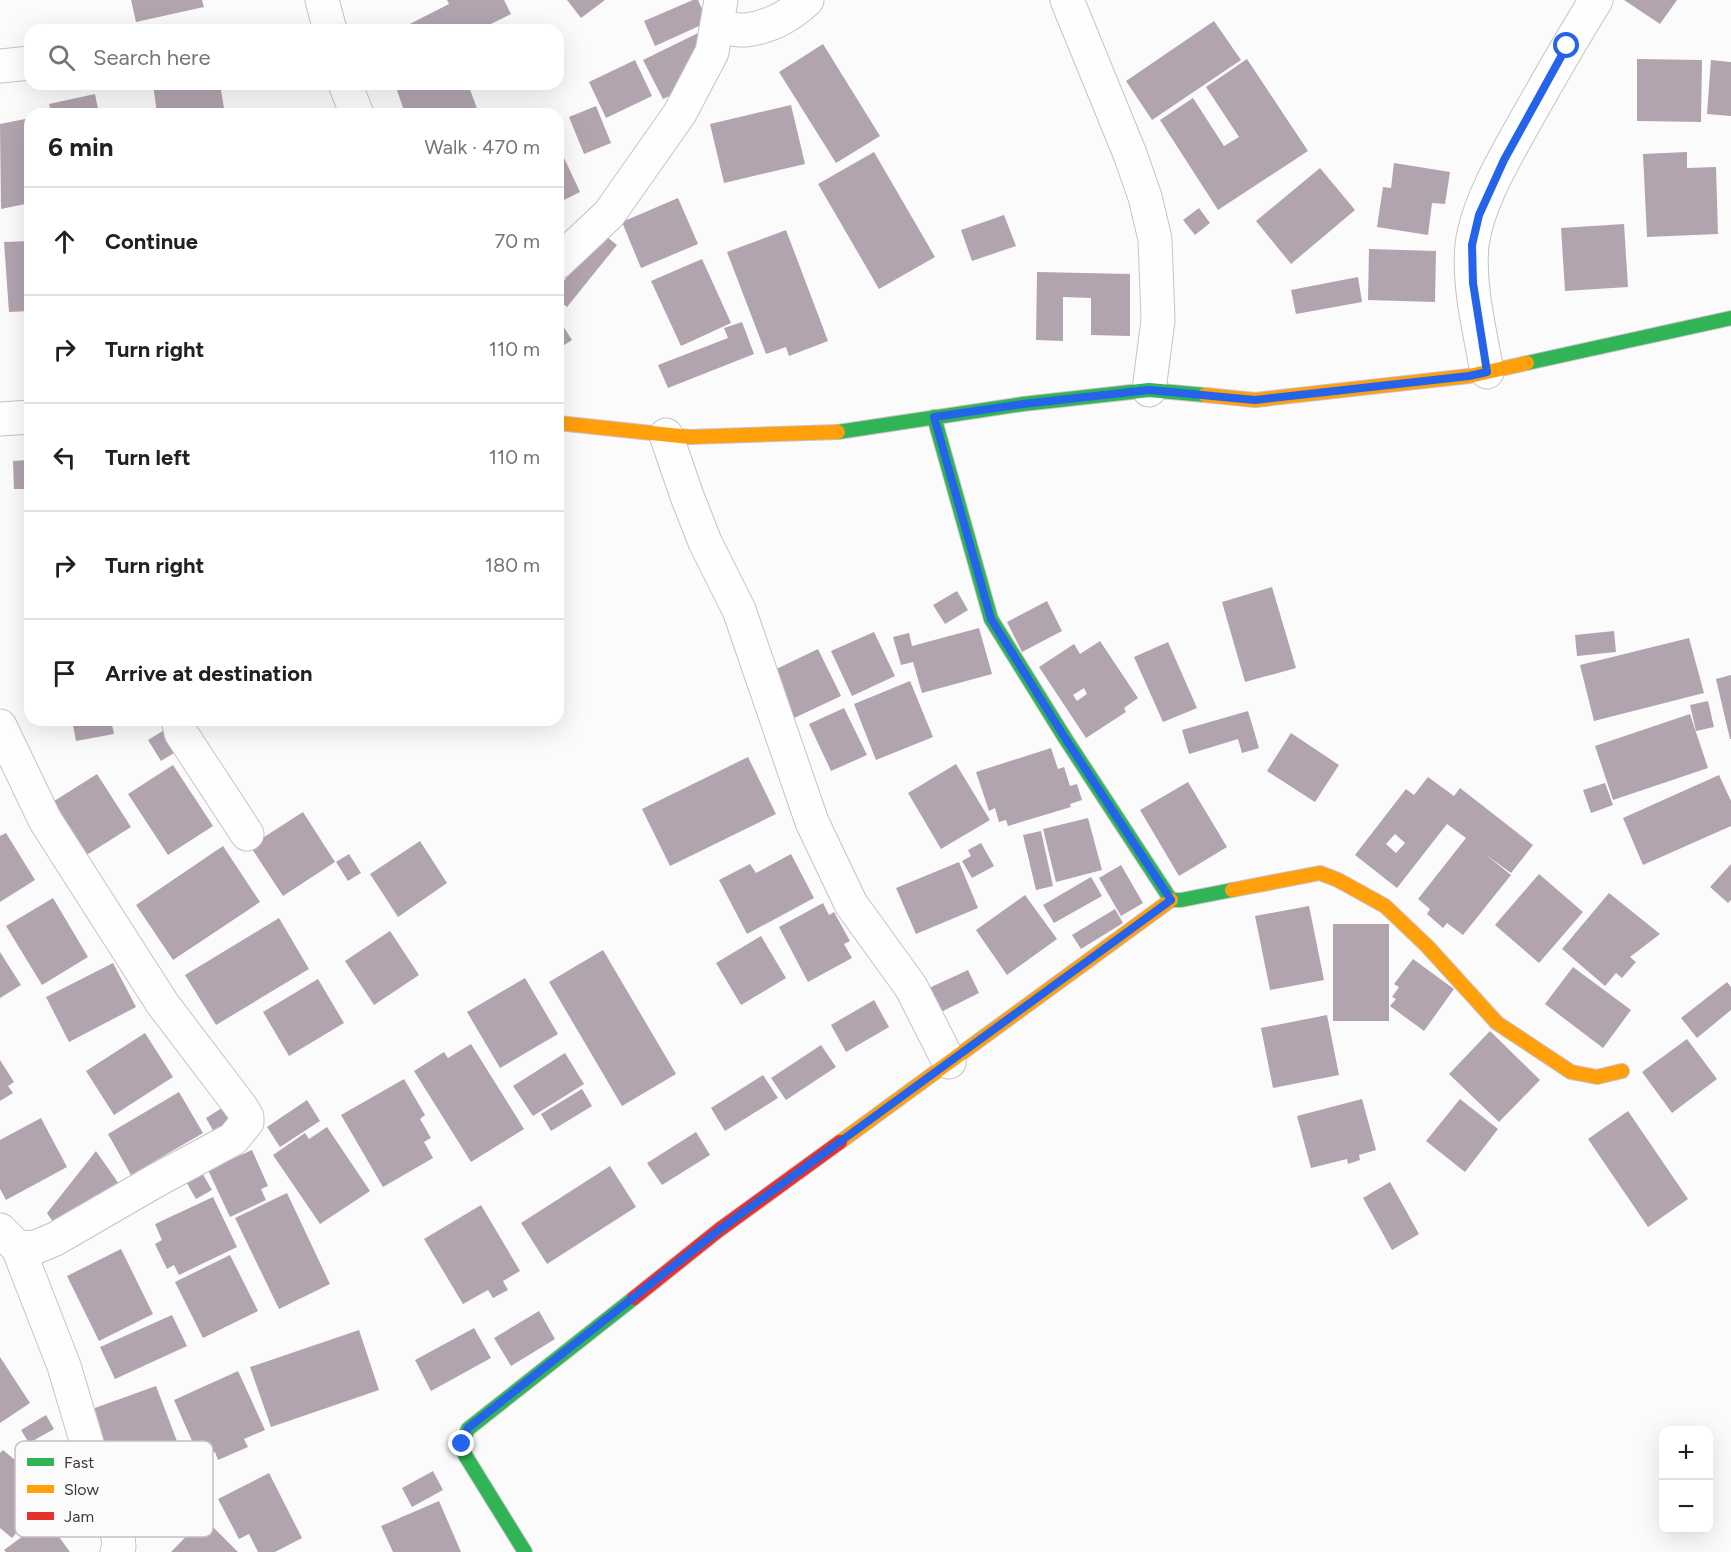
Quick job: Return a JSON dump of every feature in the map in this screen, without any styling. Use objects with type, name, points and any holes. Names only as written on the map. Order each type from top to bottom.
[{"type":"street","points":[[322,0],[328,24]]},
{"type":"street","points":[[564,256],[609,214],[680,114],[712,52],[719,13],[744,30],[783,20],[807,0]]},
{"type":"street","points":[[1067,0],[1130,154],[1145,197],[1155,239],[1158,320],[1149,390]]},
{"type":"street","points":[[1487,372],[1473,283],[1472,245],[1479,215],[1504,160],[1567,46],[1596,0]]},
{"type":"street","points":[[0,66],[24,64]]},
{"type":"street","points":[[347,90],[355,108]]},
{"type":"street","points":[[564,424],[689,437],[836,432],[1023,404],[1149,390],[1255,400],[1469,376],[1731,318]]},
{"type":"street","points":[[0,419],[24,417]]},
{"type":"street","points":[[934,417],[991,619],[1065,738],[1171,900]]},
{"type":"street","points":[[666,435],[705,542],[739,610],[812,822],[851,904],[911,987],[950,1062]]},
{"type":"street","points":[[0,726],[45,820],[162,1002],[242,1107],[247,1117],[247,1122],[233,1138],[55,1239],[36,1247],[9,1239]]},
{"type":"street","points":[[179,726],[181,733],[247,834]]},
{"type":"street","points":[[525,1552],[465,1455],[462,1444],[468,1428],[719,1230],[1171,900],[1320,873],[1338,879],[1385,906],[1427,946],[1497,1023],[1571,1072],[1597,1077],[1622,1071]]},
{"type":"street","points":[[9,1239],[64,1366],[86,1441]]},
{"type":"street","points":[[117,1552],[118,1537]]},
{"type":"building","points":[[131,0],[202,0],[204,7],[136,22]]},
{"type":"building","points":[[447,0],[504,0],[511,14],[491,24],[410,24],[449,4]]},
{"type":"building","points":[[567,0],[605,0],[581,18]]},
{"type":"building","points":[[693,0],[698,0],[708,22],[655,46],[644,21]]},
{"type":"building","points":[[1624,0],[1677,0],[1660,24]]},
{"type":"building","points":[[1214,21],[1241,60],[1152,120],[1126,81]]},
{"type":"building","points":[[702,31],[688,82],[674,88],[676,93],[663,99],[643,60]]},
{"type":"building","points":[[823,44],[880,136],[836,163],[779,72]]},
{"type":"building","points":[[1247,59],[1308,151],[1218,210],[1160,120],[1193,98],[1224,146],[1239,137],[1206,87]]},
{"type":"building","points":[[1637,59],[1702,60],[1701,122],[1637,121]]},
{"type":"building","points":[[635,60],[652,96],[606,118],[589,82]]},
{"type":"building","points":[[1711,60],[1731,62],[1731,116],[1707,114]]},
{"type":"building","points":[[154,90],[221,90],[224,108],[156,108]]},
{"type":"building","points":[[397,90],[470,90],[477,108],[403,108]]},
{"type":"building","points":[[95,94],[98,108],[50,108],[49,104]]},
{"type":"building","points":[[791,105],[805,164],[724,183],[710,124]]},
{"type":"building","points":[[596,106],[611,143],[584,154],[569,117]]},
{"type":"building","points":[[24,119],[24,204],[1,209],[0,124]]},
{"type":"building","points":[[874,152],[935,257],[879,289],[818,184]]},
{"type":"building","points":[[1687,152],[1687,168],[1716,167],[1718,234],[1647,237],[1643,154]]},
{"type":"building","points":[[564,158],[580,192],[564,200]]},
{"type":"building","points":[[1394,163],[1450,172],[1445,204],[1432,203],[1428,235],[1377,227],[1383,187],[1391,188]]},
{"type":"building","points":[[1320,168],[1355,210],[1291,264],[1256,221]]},
{"type":"building","points":[[678,198],[698,244],[641,268],[622,222]]},
{"type":"building","points":[[1199,208],[1210,223],[1195,235],[1183,220]]},
{"type":"building","points":[[1004,215],[1016,246],[972,261],[961,230]]},
{"type":"building","points":[[1624,224],[1628,287],[1565,291],[1561,228]]},
{"type":"building","points":[[786,230],[828,341],[789,356],[786,347],[766,354],[727,252]]},
{"type":"building","points":[[602,233],[617,245],[567,307],[564,305],[564,280]]},
{"type":"building","points":[[24,241],[24,311],[9,312],[4,242]]},
{"type":"building","points":[[1369,249],[1436,251],[1435,302],[1368,300]]},
{"type":"building","points":[[702,259],[731,323],[681,346],[651,281]]},
{"type":"building","points":[[1037,272],[1130,274],[1130,336],[1091,335],[1091,298],[1063,297],[1063,341],[1036,340]]},
{"type":"building","points":[[1358,277],[1362,302],[1296,314],[1291,290]]},
{"type":"building","points":[[742,322],[754,354],[668,388],[658,365],[728,338],[724,328]]},
{"type":"building","points":[[564,327],[572,340],[564,345]]},
{"type":"building","points":[[24,460],[24,489],[14,489],[13,461]]},
{"type":"building","points":[[1272,587],[1296,668],[1245,682],[1222,602]]},
{"type":"building","points":[[957,591],[968,610],[945,624],[933,605]]},
{"type":"building","points":[[1047,601],[1062,631],[1022,652],[1007,622]]},
{"type":"building","points":[[979,628],[992,674],[922,693],[913,662],[901,665],[893,637],[909,633],[912,646]]},
{"type":"building","points":[[1614,631],[1616,652],[1577,656],[1575,635]]},
{"type":"building","points":[[874,632],[895,676],[852,696],[831,651]]},
{"type":"building","points":[[1689,638],[1704,693],[1594,721],[1580,665]]},
{"type":"building","points":[[1100,641],[1138,698],[1124,708],[1126,712],[1086,738],[1039,667],[1074,644],[1080,654]],"holes":[[[1084,688],[1087,694],[1077,701],[1073,695]]]},
{"type":"building","points":[[1168,642],[1197,708],[1163,722],[1134,657]]},
{"type":"building","points":[[818,649],[841,696],[792,719],[770,672]]},
{"type":"building","points":[[1731,675],[1731,739],[1730,739],[1716,679]]},
{"type":"building","points":[[910,681],[933,737],[876,760],[854,704]]},
{"type":"building","points":[[1708,701],[1714,727],[1696,731],[1690,705]]},
{"type":"building","points":[[844,708],[867,755],[831,771],[809,724]]},
{"type":"building","points":[[1248,711],[1259,748],[1242,753],[1238,739],[1189,754],[1182,730]]},
{"type":"building","points":[[1690,714],[1708,768],[1613,800],[1595,746]]},
{"type":"building","points":[[73,726],[112,726],[114,734],[76,741]]},
{"type":"building","points":[[166,729],[179,750],[161,761],[148,740]]},
{"type":"building","points":[[1291,733],[1339,765],[1315,802],[1267,771]]},
{"type":"building","points":[[1051,748],[1058,769],[1064,767],[1070,786],[1077,784],[1082,800],[1070,804],[1071,807],[1008,826],[1006,820],[999,822],[995,808],[989,811],[976,772]]},
{"type":"building","points":[[748,757],[776,814],[670,866],[642,809]]},
{"type":"building","points":[[956,764],[990,820],[941,849],[908,793]]},
{"type":"building","points":[[173,765],[213,826],[168,855],[128,794]]},
{"type":"building","points":[[97,774],[131,827],[85,856],[51,803]]},
{"type":"building","points":[[1719,775],[1731,801],[1731,826],[1643,865],[1623,818]]},
{"type":"building","points":[[1428,777],[1454,796],[1460,788],[1533,845],[1511,873],[1485,854],[1511,875],[1463,935],[1447,923],[1443,928],[1427,914],[1430,909],[1418,899],[1466,838],[1447,824],[1397,888],[1355,855],[1406,789],[1414,795]],"holes":[[[1395,834],[1405,843],[1396,853],[1386,844]]]},
{"type":"building","points":[[1188,782],[1227,847],[1179,876],[1140,810]]},
{"type":"building","points":[[1605,783],[1613,805],[1591,813],[1583,790]]},
{"type":"building","points":[[303,812],[335,862],[283,896],[250,846]]},
{"type":"building","points":[[1088,818],[1102,870],[1056,882],[1043,829]]},
{"type":"building","points":[[1041,831],[1053,886],[1036,890],[1023,835]]},
{"type":"building","points":[[6,833],[35,880],[0,902],[0,836]]},
{"type":"building","points":[[420,841],[447,883],[398,917],[370,874]]},
{"type":"building","points":[[981,843],[994,866],[972,878],[962,861],[971,856],[968,850]]},
{"type":"building","points":[[223,846],[260,902],[173,960],[136,905]]},
{"type":"building","points":[[349,854],[361,873],[348,881],[336,862]]},
{"type":"building","points":[[791,854],[814,898],[747,934],[719,880],[750,864],[756,873]]},
{"type":"building","points":[[959,862],[978,908],[916,934],[896,888]]},
{"type":"building","points":[[1731,864],[1731,900],[1728,903],[1710,887]]},
{"type":"building","points":[[1121,865],[1143,903],[1121,916],[1099,878]]},
{"type":"building","points":[[1539,874],[1583,912],[1539,963],[1495,925]]},
{"type":"building","points":[[1091,877],[1102,896],[1054,923],[1043,905]]},
{"type":"building","points":[[1609,893],[1660,934],[1630,957],[1636,962],[1622,978],[1616,973],[1605,986],[1562,949]]},
{"type":"building","points":[[1025,895],[1057,939],[1007,975],[976,930]]},
{"type":"building","points":[[53,898],[88,957],[42,985],[6,926]]},
{"type":"building","points":[[823,903],[829,915],[834,912],[850,941],[844,944],[852,958],[808,982],[779,927]]},
{"type":"building","points":[[1309,906],[1324,980],[1270,990],[1255,916]]},
{"type":"building","points":[[1115,909],[1123,923],[1081,949],[1072,935]]},
{"type":"building","points":[[279,918],[309,969],[216,1025],[185,975]]},
{"type":"building","points":[[1333,924],[1389,924],[1389,1021],[1333,1021]]},
{"type":"building","points":[[390,931],[419,975],[374,1005],[345,961]]},
{"type":"building","points":[[761,936],[786,978],[741,1005],[716,963]]},
{"type":"building","points":[[603,950],[676,1074],[622,1106],[549,982]]},
{"type":"building","points":[[0,952],[21,985],[0,998]]},
{"type":"building","points":[[1413,959],[1454,989],[1424,1031],[1390,1006],[1396,999],[1392,997],[1399,987],[1394,984]]},
{"type":"building","points":[[113,963],[136,1007],[69,1042],[46,997]]},
{"type":"building","points":[[1573,967],[1631,1010],[1603,1048],[1545,1004]]},
{"type":"building","points":[[968,970],[979,993],[941,1012],[929,988]]},
{"type":"building","points":[[525,978],[558,1034],[500,1068],[467,1012]]},
{"type":"building","points":[[318,979],[344,1023],[289,1056],[263,1012]]},
{"type":"building","points":[[1727,982],[1731,987],[1731,1010],[1697,1038],[1681,1018]]},
{"type":"building","points":[[874,1000],[889,1027],[846,1052],[831,1025]]},
{"type":"building","points":[[1327,1015],[1339,1075],[1273,1088],[1261,1028]]},
{"type":"building","points":[[1490,1031],[1540,1080],[1499,1122],[1449,1074]]},
{"type":"building","points":[[145,1033],[173,1077],[114,1115],[86,1071]]},
{"type":"building","points":[[1687,1039],[1717,1079],[1672,1113],[1642,1072]]},
{"type":"building","points":[[471,1044],[524,1129],[471,1162],[414,1071],[444,1052],[448,1058]]},
{"type":"building","points":[[821,1045],[836,1067],[786,1100],[771,1078]]},
{"type":"building","points":[[565,1053],[584,1084],[533,1116],[513,1086]]},
{"type":"building","points":[[0,1060],[14,1082],[8,1086],[13,1093],[0,1101]]},
{"type":"building","points":[[763,1075],[778,1098],[725,1131],[711,1108]]},
{"type":"building","points":[[404,1079],[425,1115],[420,1119],[431,1138],[424,1142],[433,1158],[383,1187],[341,1115]]},
{"type":"building","points":[[582,1089],[592,1106],[551,1131],[541,1114]]},
{"type":"building","points":[[179,1092],[203,1133],[131,1175],[108,1134]]},
{"type":"building","points":[[1362,1099],[1376,1150],[1359,1155],[1360,1160],[1348,1164],[1347,1159],[1311,1168],[1297,1116]]},
{"type":"building","points":[[1460,1099],[1498,1129],[1465,1172],[1426,1141]]},
{"type":"building","points":[[307,1100],[320,1121],[280,1147],[267,1127]]},
{"type":"building","points":[[225,1106],[234,1119],[214,1132],[206,1118]]},
{"type":"building","points":[[1628,1111],[1688,1199],[1648,1227],[1588,1139]]},
{"type":"building","points":[[41,1118],[67,1167],[6,1200],[0,1189],[0,1140]]},
{"type":"building","points":[[327,1127],[370,1191],[320,1224],[273,1155],[305,1133],[309,1139]]},
{"type":"building","points":[[696,1132],[710,1155],[662,1185],[647,1163]]},
{"type":"building","points":[[252,1150],[268,1186],[261,1189],[266,1200],[230,1217],[208,1170]]},
{"type":"building","points":[[96,1151],[119,1184],[57,1228],[47,1213]]},
{"type":"building","points":[[610,1166],[636,1207],[547,1264],[521,1223]]},
{"type":"building","points":[[201,1171],[212,1190],[196,1199],[185,1180]]},
{"type":"building","points":[[1390,1182],[1419,1234],[1392,1250],[1363,1198]]},
{"type":"building","points":[[287,1193],[330,1284],[279,1309],[235,1218]]},
{"type":"building","points":[[213,1197],[237,1247],[179,1275],[174,1265],[167,1269],[155,1244],[162,1240],[155,1224]]},
{"type":"building","points":[[481,1205],[520,1271],[503,1281],[508,1290],[493,1298],[488,1290],[463,1304],[424,1239]]},
{"type":"building","points":[[121,1249],[153,1314],[99,1341],[67,1276]]},
{"type":"building","points":[[230,1255],[258,1311],[203,1338],[175,1282]]},
{"type":"building","points":[[539,1311],[555,1339],[511,1366],[494,1338]]},
{"type":"building","points":[[172,1315],[187,1346],[115,1379],[100,1347]]},
{"type":"building","points":[[474,1328],[491,1358],[431,1391],[415,1360]]},
{"type":"building","points":[[359,1330],[379,1390],[271,1427],[250,1367]]},
{"type":"building","points":[[0,1357],[30,1403],[0,1423]]},
{"type":"building","points":[[238,1371],[265,1430],[244,1439],[248,1447],[218,1460],[215,1452],[213,1453],[213,1441],[192,1441],[174,1400]]},
{"type":"building","points":[[156,1386],[177,1441],[104,1441],[92,1409]]},
{"type":"building","points":[[46,1415],[54,1429],[33,1441],[28,1441],[21,1430]]},
{"type":"building","points":[[3,1450],[15,1460],[15,1534],[12,1538],[0,1528],[0,1453]]},
{"type":"building","points":[[433,1471],[443,1490],[412,1507],[402,1488]]},
{"type":"building","points":[[269,1473],[302,1538],[275,1552],[258,1552],[249,1534],[239,1539],[218,1499]]},
{"type":"building","points":[[439,1501],[461,1552],[393,1552],[381,1526]]},
{"type":"building","points":[[213,1527],[238,1552],[171,1552],[186,1537],[213,1537]]},
{"type":"building","points":[[22,1537],[59,1537],[70,1552],[6,1552],[4,1550]]},
{"type":"traffic: fast","points":[[1527,363],[1731,318]]},
{"type":"traffic: fast","points":[[838,432],[1023,404],[1149,390],[1205,395]]},
{"type":"traffic: fast","points":[[934,417],[991,619],[1065,738],[1171,900],[1232,890]]},
{"type":"traffic: fast","points":[[525,1552],[465,1455],[462,1444],[468,1429],[634,1298]]},
{"type":"traffic: slow","points":[[1205,395],[1255,400],[1469,376],[1527,363]]},
{"type":"traffic: slow","points":[[564,424],[689,437],[838,432]]},
{"type":"traffic: slow","points":[[1232,890],[1320,873],[1338,880],[1385,906],[1427,946],[1497,1023],[1571,1072],[1597,1077],[1622,1071]]},
{"type":"traffic: slow","points":[[840,1142],[1171,900]]},
{"type":"traffic: jam","points":[[634,1298],[719,1230],[840,1142]]},
{"type":"route","points":[[462,1444],[468,1428],[719,1230],[1171,900],[1065,738],[991,619],[934,417],[1023,404],[1149,390],[1255,400],[1469,376],[1487,372],[1473,283],[1472,245],[1479,215],[1504,160],[1567,46]]}]
